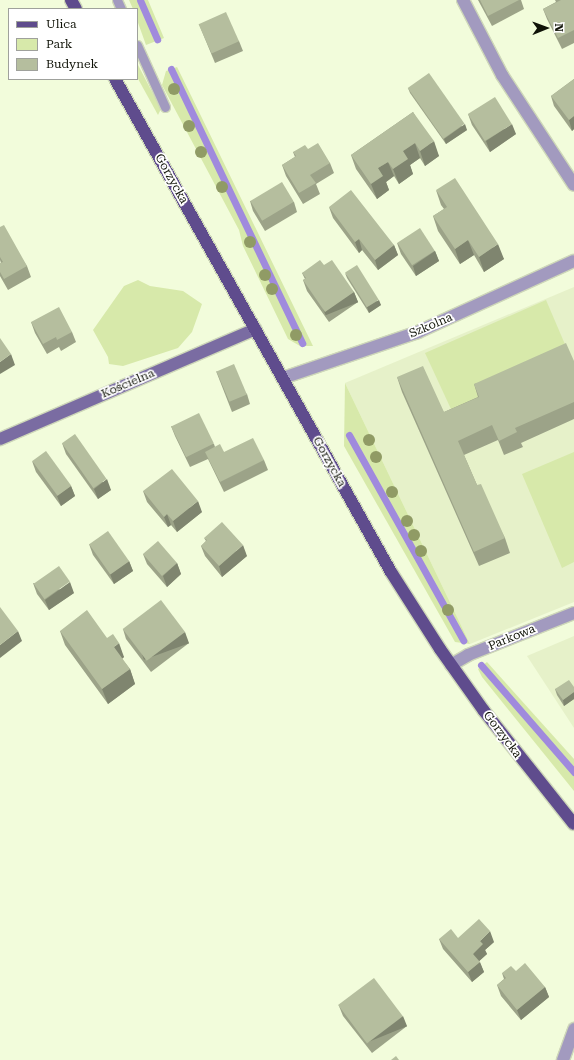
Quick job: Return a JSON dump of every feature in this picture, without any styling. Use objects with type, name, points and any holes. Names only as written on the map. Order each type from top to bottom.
[{"type":"main road","name":"Gorzycka","points":[[116,80],[391,572],[451,665],[516,754],[574,824]]},
{"type":"street","points":[[463,0],[502,75],[574,185]]},
{"type":"street","name":"Szkolna","points":[[283,378],[418,332],[574,261]]},
{"type":"street","name":"Kościelna","points":[[0,439],[255,329]]},
{"type":"street","name":"Parkowa","points":[[451,665],[468,655],[574,613]]},
{"type":"street","points":[[563,1060],[574,1029]]},
{"type":"lane","points":[[138,47],[165,107]]},
{"type":"shaded area","points":[[574,287],[574,602],[470,644],[345,383]]},
{"type":"shaded area","points":[[574,636],[574,728],[527,656]]},
{"type":"green space","points":[[129,0],[148,0],[164,38],[146,45],[138,23],[138,8],[133,8]]},
{"type":"green space","points":[[138,65],[161,109],[158,115],[138,79]]},
{"type":"green space","points":[[177,67],[313,346],[300,346],[288,339],[243,246],[239,230],[162,85],[166,71]]},
{"type":"green space","points":[[138,280],[150,286],[183,291],[202,304],[192,332],[178,348],[123,366],[109,364],[108,357],[93,330],[124,286]]},
{"type":"green space","points":[[546,300],[570,356],[457,422],[425,353]]},
{"type":"green space","points":[[345,383],[470,644],[455,642],[344,446]]},
{"type":"green space","points":[[574,452],[574,562],[562,568],[522,474]]},
{"type":"green space","points":[[487,662],[574,759],[574,791],[482,677],[478,669]]},
{"type":"building","points":[[480,0],[519,0],[488,16]]},
{"type":"building","points":[[561,0],[574,0],[574,30],[558,38],[543,9]]},
{"type":"building","points":[[226,12],[239,41],[212,53],[199,24]]},
{"type":"building","points":[[429,73],[465,124],[443,139],[408,88]]},
{"type":"building","points":[[574,79],[574,116],[569,120],[551,96]]},
{"type":"building","points":[[495,97],[512,124],[485,141],[468,114]]},
{"type":"building","points":[[413,112],[434,141],[420,151],[415,143],[403,151],[408,159],[393,169],[388,162],[378,168],[383,176],[371,184],[351,155]]},
{"type":"building","points":[[318,143],[330,163],[310,175],[316,183],[299,193],[282,165],[296,156],[293,152],[305,145],[308,149]]},
{"type":"building","points":[[455,178],[498,244],[479,257],[468,240],[455,249],[433,216],[447,207],[436,190]]},
{"type":"building","points":[[282,182],[294,202],[262,221],[250,201]]},
{"type":"building","points":[[351,190],[394,245],[375,260],[359,239],[355,242],[329,207]]},
{"type":"building","points":[[4,225],[27,266],[4,279],[0,272],[0,263],[3,262],[0,257],[0,227]]},
{"type":"building","points":[[420,228],[435,251],[412,265],[397,243]]},
{"type":"building","points":[[320,260],[324,265],[332,260],[354,292],[325,312],[303,280],[306,278],[302,273]]},
{"type":"building","points":[[357,265],[379,300],[367,307],[345,272]]},
{"type":"building","points":[[59,307],[72,332],[57,340],[56,337],[43,344],[31,322]]},
{"type":"building","points":[[0,338],[11,354],[0,362]]},
{"type":"building","points":[[566,343],[574,361],[574,402],[515,428],[517,432],[499,441],[492,425],[458,441],[477,485],[481,484],[505,538],[474,552],[397,377],[423,366],[444,412],[479,397],[474,384]]},
{"type":"building","points":[[234,364],[247,394],[229,402],[217,371]]},
{"type":"building","points":[[199,413],[214,444],[186,457],[171,427]]},
{"type":"building","points":[[75,434],[107,479],[93,488],[62,443]]},
{"type":"building","points":[[253,438],[264,460],[220,482],[205,452],[220,444],[224,452]]},
{"type":"building","points":[[46,451],[71,486],[58,496],[32,461]]},
{"type":"building","points":[[172,469],[198,501],[173,521],[167,514],[164,517],[143,491]]},
{"type":"building","points":[[222,522],[243,545],[219,566],[201,546],[207,540],[204,538]]},
{"type":"building","points":[[108,531],[129,561],[110,575],[89,544]]},
{"type":"building","points":[[158,541],[177,563],[162,576],[143,554]]},
{"type":"building","points":[[59,566],[70,582],[45,599],[34,584]]},
{"type":"building","points":[[161,600],[185,632],[147,661],[123,629]]},
{"type":"building","points":[[0,607],[18,631],[0,645]]},
{"type":"building","points":[[87,610],[107,638],[113,634],[119,643],[114,647],[130,669],[102,689],[60,631]]},
{"type":"building","points":[[569,680],[574,687],[574,692],[563,700],[555,689]]},
{"type":"building","points":[[479,919],[490,931],[480,941],[483,944],[473,954],[480,962],[468,972],[439,939],[451,929],[458,938]]},
{"type":"building","points":[[525,963],[545,987],[517,1010],[497,985],[506,978],[502,973],[511,966],[516,971]]},
{"type":"building","points":[[374,978],[403,1016],[367,1043],[338,1005]]},
{"type":"building","points":[[396,1056],[399,1060],[391,1060]]},
{"type":"waterway","points":[[140,0],[157,39]]},
{"type":"waterway","points":[[171,69],[302,343]]},
{"type":"waterway","points":[[349,435],[463,640]]},
{"type":"waterway","points":[[481,665],[574,772]]}]
